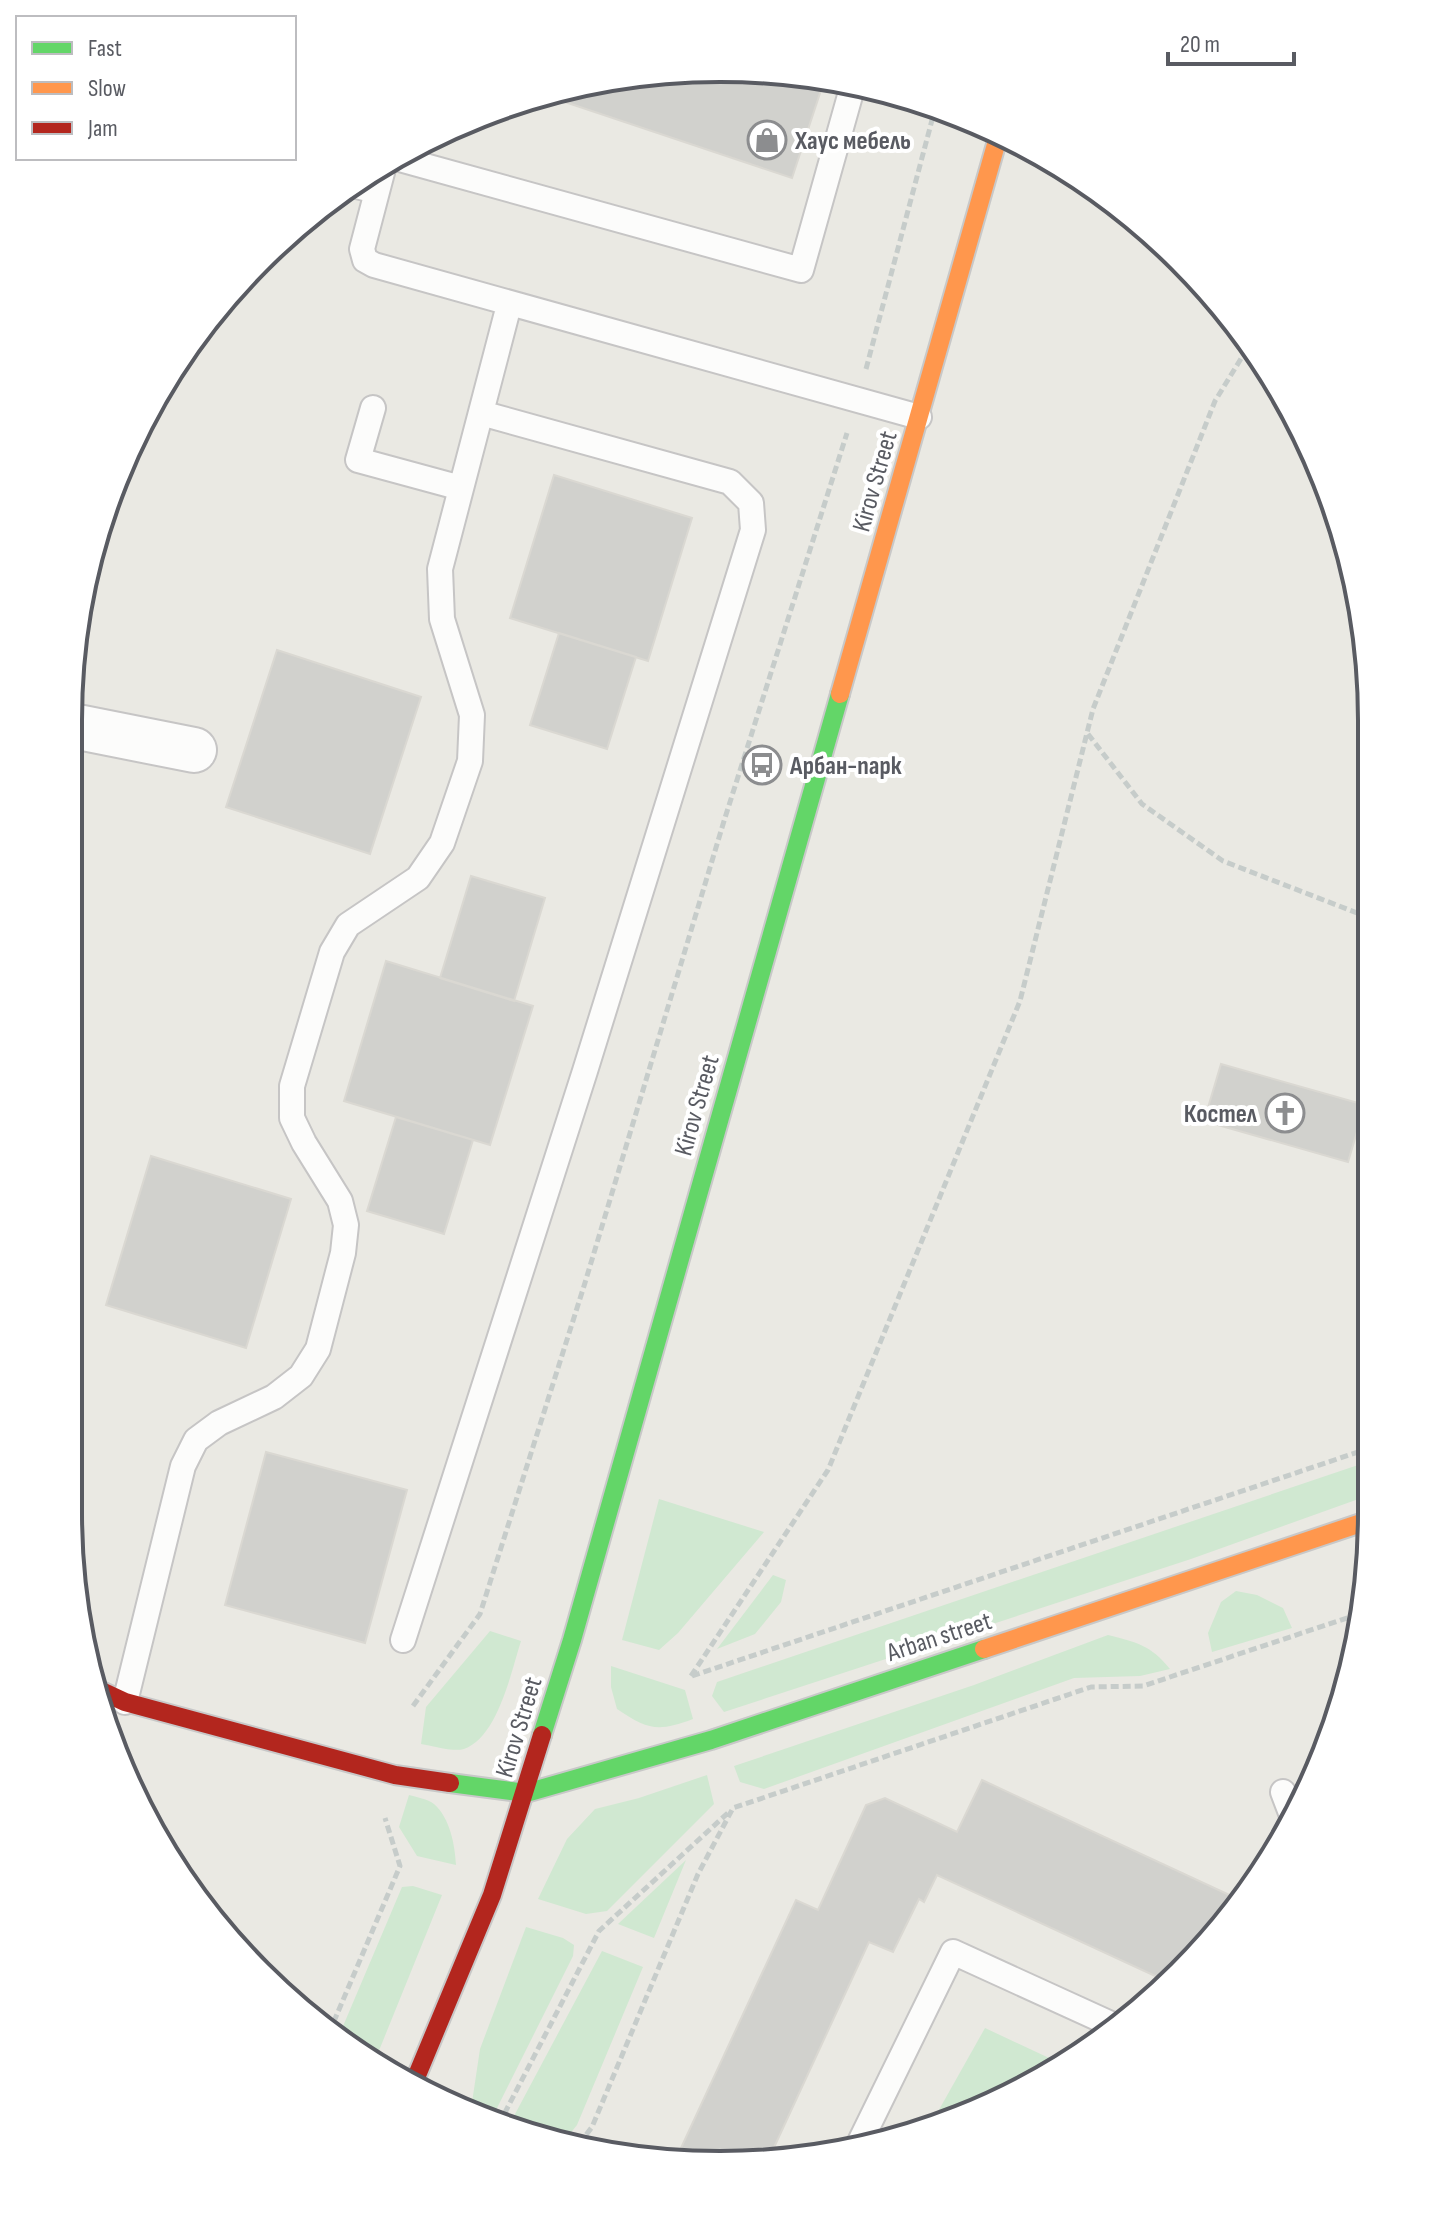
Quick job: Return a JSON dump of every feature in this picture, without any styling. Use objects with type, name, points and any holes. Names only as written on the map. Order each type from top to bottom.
[{"type":"main road","name":"Kirov Street","points":[[417,2074],[492,1895],[572,1640],[996,145]]},
{"type":"main road","name":"Arban street","points":[[526,1793],[711,1740],[1358,1524]]},
{"type":"main road","points":[[109,1695],[125,1702],[395,1775],[526,1793]]},
{"type":"street","points":[[82,728],[194,750]]},
{"type":"lane","points":[[411,162],[801,270],[850,95]]},
{"type":"lane","points":[[380,181],[362,249],[365,260],[374,265],[919,417]]},
{"type":"lane","points":[[368,189],[377,191]]},
{"type":"lane","points":[[125,1702],[183,1466],[196,1440],[219,1423],[274,1397],[301,1376],[318,1349],[343,1253],[346,1225],[340,1201],[292,1118],[292,1086],[332,952],[348,925],[418,878],[442,843],[470,761],[472,715],[442,619],[440,569],[509,305]]},
{"type":"lane","points":[[373,408],[358,460],[461,488]]},
{"type":"lane","points":[[403,1640],[585,1071],[753,530],[751,503],[730,482],[481,413]]},
{"type":"lane","points":[[864,2134],[953,1952],[1105,2021]]},
{"type":"path","points":[[413,1706],[480,1614],[584,1286],[724,821],[858,400],[932,119]]},
{"type":"path","points":[[1243,356],[1215,401],[1093,709],[1020,1001],[828,1470],[691,1676],[1358,1452]]},
{"type":"path","points":[[1088,734],[1142,804],[1223,861],[1358,913]]},
{"type":"path","points":[[505,2113],[599,1931],[733,1808],[1091,1687],[1143,1686],[1349,1617]]},
{"type":"path","points":[[585,2136],[592,2127],[698,1874],[733,1808]]},
{"type":"path","points":[[334,2021],[400,1866],[385,1818]]},
{"type":"green space","points":[[1358,1465],[1358,1499],[1191,1559],[724,1712],[712,1696],[717,1682]]},
{"type":"green space","points":[[659,1499],[764,1532],[678,1633],[659,1650],[622,1640]]},
{"type":"green space","points":[[773,1575],[786,1580],[781,1602],[755,1634],[717,1649]]},
{"type":"green space","points":[[1236,1591],[1257,1595],[1283,1608],[1292,1628],[1212,1652],[1208,1633],[1221,1602]]},
{"type":"green space","points":[[490,1631],[521,1641],[508,1686],[494,1718],[476,1742],[464,1749],[421,1744],[426,1707]]},
{"type":"green space","points":[[1108,1635],[1142,1646],[1170,1669],[1140,1676],[1074,1678],[764,1789],[740,1782],[734,1766],[974,1685]]},
{"type":"green space","points":[[611,1666],[685,1690],[693,1719],[671,1726],[654,1727],[617,1709],[611,1687]]},
{"type":"green space","points":[[707,1775],[714,1804],[607,1911],[586,1914],[538,1899],[567,1839],[595,1809]]},
{"type":"green space","points":[[409,1795],[434,1804],[444,1817],[451,1832],[456,1865],[417,1856],[399,1827]]},
{"type":"green space","points":[[686,1860],[654,1938],[618,1924]]},
{"type":"green space","points":[[413,1886],[442,1895],[379,2051],[343,2027],[402,1887]]},
{"type":"green space","points":[[526,1927],[563,1938],[574,1945],[573,1956],[496,2110],[472,2100],[480,2049]]},
{"type":"green space","points":[[602,1951],[643,1967],[577,2125],[571,2133],[514,2116]]},
{"type":"green space","points":[[985,2028],[1050,2059],[1002,2085],[938,2112]]},
{"type":"building","points":[[678,83],[762,83],[821,90],[792,178],[564,102],[637,87]]},
{"type":"building","points":[[554,475],[692,518],[648,661],[510,618]]},
{"type":"building","points":[[559,633],[636,657],[607,749],[530,725]]},
{"type":"building","points":[[277,650],[421,697],[370,854],[226,807]]},
{"type":"building","points":[[471,876],[545,898],[514,1001],[440,978]]},
{"type":"building","points":[[386,961],[533,1006],[490,1145],[344,1101]]},
{"type":"building","name":"Костел","points":[[1221,1064],[1358,1103],[1358,1128],[1348,1162],[1204,1121]]},
{"type":"building","points":[[396,1117],[473,1140],[444,1234],[367,1211]]},
{"type":"building","points":[[151,1156],[291,1199],[246,1348],[106,1305]]},
{"type":"building","points":[[266,1452],[407,1490],[365,1643],[225,1605]]},
{"type":"building","points":[[982,1780],[1230,1895],[1200,1934],[1157,1977],[937,1875],[924,1902],[919,1899],[893,1952],[869,1942],[773,2149],[680,2150],[796,1900],[818,1910],[866,1805],[885,1798],[957,1832]]},
{"type":"traffic: fast","points":[[542,1735],[572,1640],[840,694]]},
{"type":"traffic: fast","points":[[450,1783],[526,1793],[711,1740],[984,1649]]},
{"type":"traffic: slow","points":[[840,694],[996,145]]},
{"type":"traffic: slow","points":[[984,1649],[1358,1524]]},
{"type":"traffic: jam","points":[[109,1695],[125,1702],[395,1775],[450,1783]]},
{"type":"traffic: jam","points":[[417,2074],[492,1895],[542,1735]]},
{"type":"place","name":"Хаус мебель","points":[[767,140]]},
{"type":"place","name":"Арбан-парк","points":[[762,765]]},
{"type":"place","name":"Костел","points":[[1285,1113]]}]
